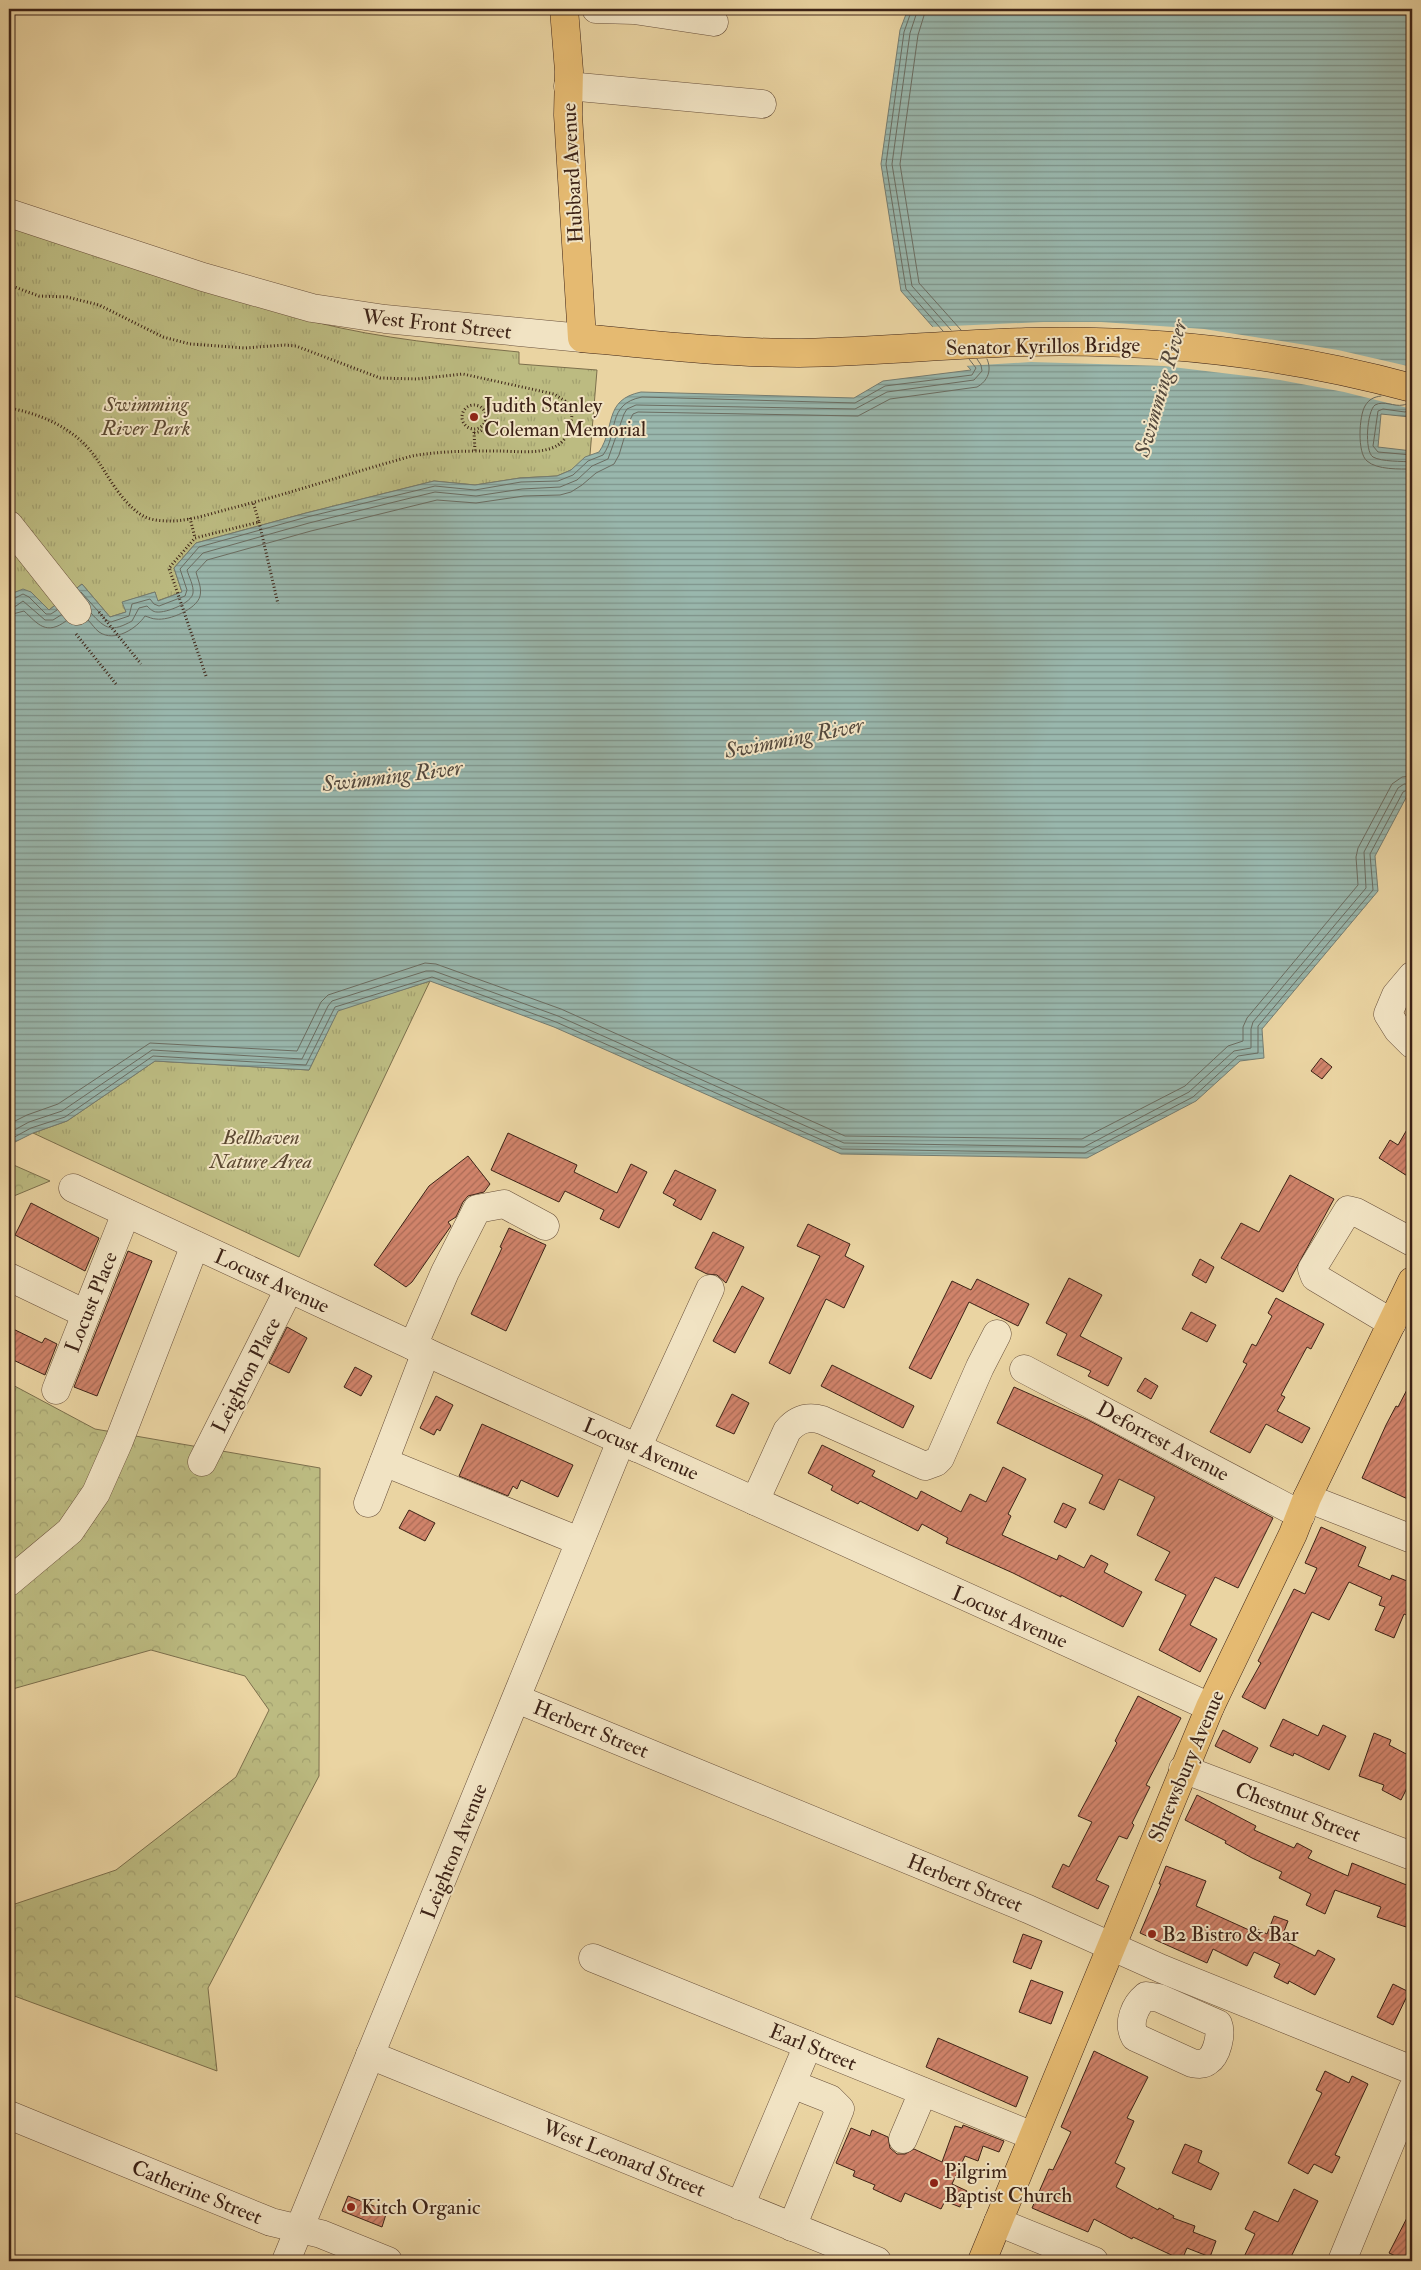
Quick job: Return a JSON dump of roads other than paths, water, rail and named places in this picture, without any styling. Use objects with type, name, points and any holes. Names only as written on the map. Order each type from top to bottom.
[{"type":"main road","name":"Hubbard Avenue","points":[[564,9],[568,115],[582,338]]},
{"type":"main road","name":"West Front Street","points":[[582,338],[767,352],[881,350]]},
{"type":"main road","name":"Senator Kyrillos Bridge","points":[[881,350],[1026,342],[1154,345],[1250,355],[1305,364],[1412,388]]},
{"type":"main road","name":"Shrewsbury Avenue","points":[[982,2261],[1110,1945],[1210,1707],[1412,1281]]},
{"type":"street","points":[[596,9],[634,10],[714,22]]},
{"type":"street","points":[[568,86],[762,104]]},
{"type":"street","name":"West Front Street","points":[[9,213],[203,277],[296,304],[385,319],[582,338]]},
{"type":"street","points":[[9,524],[81,615]]},
{"type":"street","points":[[1412,976],[1396,995],[1388,1014],[1398,1030],[1412,1044]]},
{"type":"street","name":"Locust Avenue","points":[[73,1188],[419,1349],[1210,1707]]},
{"type":"street","points":[[368,1503],[384,1462],[445,1272],[478,1209],[504,1204],[545,1226]]},
{"type":"street","points":[[1392,1323],[1315,1277],[1312,1269],[1348,1210],[1356,1212],[1412,1242]]},
{"type":"street","name":"Locust Place","points":[[56,1390],[126,1213]]},
{"type":"street","points":[[9,1582],[70,1531],[96,1493],[119,1441],[195,1245]]},
{"type":"street","points":[[9,1277],[86,1314]]},
{"type":"street","name":"Leighton Place","points":[[202,1462],[290,1289]]},
{"type":"street","name":"Leighton Avenue","points":[[286,2261],[580,1542],[710,1289]]},
{"type":"street","points":[[756,1501],[787,1431],[793,1424],[804,1418],[822,1420],[925,1466],[936,1462],[940,1458],[980,1367],[997,1334]]},
{"type":"street","name":"Deforrest Avenue","points":[[1024,1369],[1304,1506],[1412,1540]]},
{"type":"street","points":[[384,1462],[580,1542]]},
{"type":"street","name":"Herbert Street","points":[[517,1699],[1019,1906],[1170,1972],[1412,2070]]},
{"type":"street","name":"Chestnut Street","points":[[1184,1769],[1412,1856]]},
{"type":"street","name":"Earl Street","points":[[593,1958],[1033,2136]]},
{"type":"street","points":[[1159,1998],[1170,1972]]},
{"type":"street","points":[[1220,2030],[1218,2024],[1212,2020],[1159,1998],[1146,1996],[1137,2007],[1131,2030],[1134,2037],[1141,2041],[1192,2063],[1200,2064],[1207,2062],[1211,2057],[1220,2030],[1227,2025],[1238,2000]]},
{"type":"street","points":[[740,2206],[808,2045]]},
{"type":"street","name":"West Leonard Street","points":[[370,2054],[877,2261]]},
{"type":"street","points":[[792,2084],[830,2099],[840,2109],[792,2227]]},
{"type":"street","points":[[1342,2261],[1412,2090]]},
{"type":"street","points":[[903,2139],[923,2092]]},
{"type":"street","name":"Catherine Street","points":[[9,2115],[271,2222],[321,2234],[388,2261]]},
{"type":"street","points":[[998,2222],[1094,2261]]},
{"type":"water","name":"Swimming River","points":[[908,9],[1412,9],[1412,409],[1410,409],[1410,417],[1381,414],[1378,447],[1412,451],[1412,798],[1408,794],[1375,856],[1378,891],[1262,1029],[1264,1058],[1240,1061],[1196,1101],[1087,1158],[841,1154],[554,1027],[430,981],[338,1011],[309,1070],[155,1061],[67,1121],[33,1133],[9,1145],[9,599],[13,593],[23,589],[31,592],[49,610],[82,584],[110,617],[126,612],[122,602],[155,592],[158,601],[182,592],[174,568],[196,543],[434,481],[475,485],[520,478],[557,476],[571,470],[585,457],[599,452],[604,443],[615,408],[629,396],[641,392],[854,398],[883,381],[971,370],[901,291],[881,164],[900,30]]},
{"type":"place","name":"Judith Stanley Coleman Memorial","points":[[474,417]]},
{"type":"place","name":"B2 Bistro & Bar","points":[[1152,1934]]},
{"type":"place","name":"Pilgrim Baptist Church","points":[[934,2183]]},
{"type":"place","name":"Kitch Organic","points":[[351,2207]]},
{"type":"park label","name":"Swimming River Park","points":[[146,416]]},
{"type":"park label","name":"Bellhaven Nature Area","points":[[261,1149]]}]
